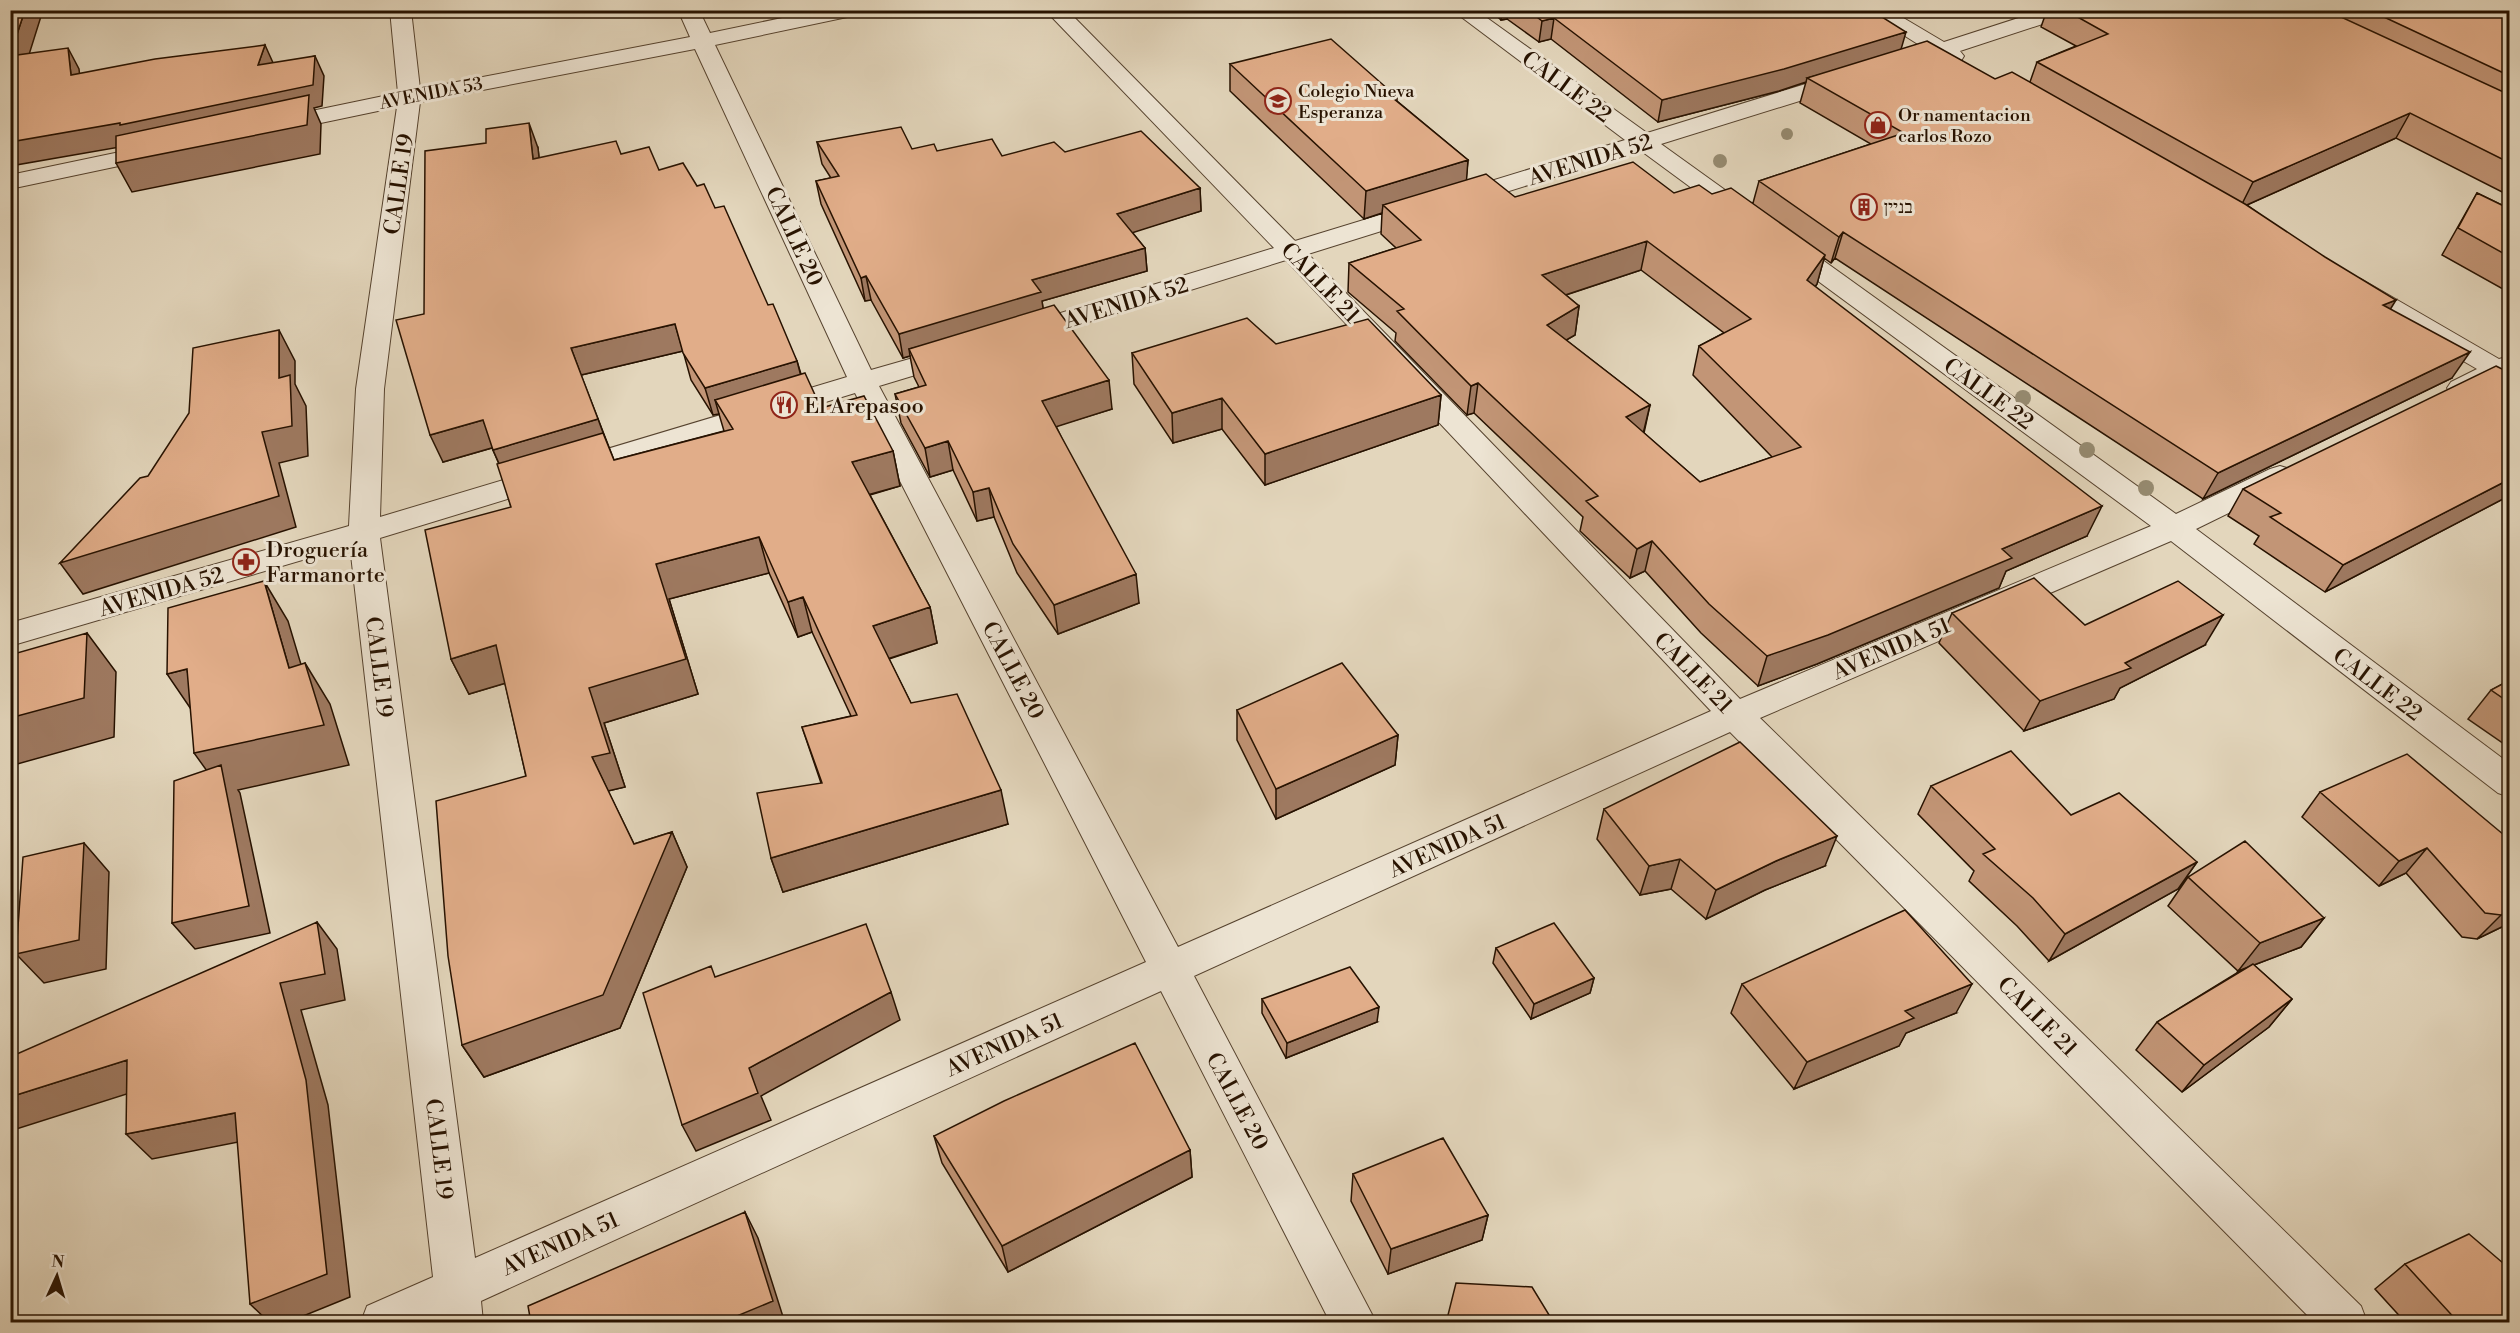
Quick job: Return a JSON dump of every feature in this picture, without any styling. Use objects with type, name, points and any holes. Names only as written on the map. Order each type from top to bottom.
[{"type":"street","name":"CALLE 19","points":[[400,10],[410,96],[370,389],[364,532],[459,1306]]},
{"type":"street","name":"CALLE 20","points":[[688,10],[863,382],[1354,1323]]},
{"type":"street","name":"AVENIDA 53","points":[[250,131],[410,96],[704,42],[852,10]]},
{"type":"street","name":"CALLE 21","points":[[1055,10],[1292,252],[1735,715],[2345,1323]]},
{"type":"street","name":"CALLE 22","points":[[1462,10],[2174,528],[2510,783]]},
{"type":"street","points":[[1874,10],[1973,67]]},
{"type":"street","name":"AVENIDA 52","points":[[10,635],[364,532],[1292,252],[2066,10]]},
{"type":"street","points":[[10,182],[181,146]]},
{"type":"street","points":[[2333,275],[2506,370]]},
{"type":"street","points":[[2435,400],[2506,370]]},
{"type":"street","name":"AVENIDA 51","points":[[383,1323],[459,1306],[1170,970],[1735,715],[2174,528],[2310,462]]},
{"type":"building","points":[[10,10],[25,10],[10,55]]},
{"type":"building","points":[[1528,10],[1871,10],[1906,32],[1784,69],[1662,100],[1554,18],[1542,21]]},
{"type":"building","points":[[2065,10],[2326,10],[2510,95],[2510,163],[2410,113],[2253,182],[2037,62],[2108,34]]},
{"type":"building","points":[[2369,10],[2510,10],[2510,76]]},
{"type":"building","points":[[1331,39],[1397,97],[1393,98],[1468,160],[1366,191],[1230,64]]},
{"type":"building","points":[[1927,41],[1995,79],[2012,72],[2245,204],[2325,257],[2396,300],[2383,305],[2470,352],[2218,473],[1843,232],[1839,237],[1759,181],[1904,133],[1807,78]]},
{"type":"building","points":[[265,45],[258,65],[315,56],[313,85],[120,125],[120,123],[10,142],[10,56],[68,48],[71,75],[155,59]]},
{"type":"building","points":[[309,95],[307,125],[116,163],[116,136]]},
{"type":"building","points":[[529,123],[533,159],[616,141],[621,154],[649,147],[659,170],[683,163],[697,186],[704,184],[715,208],[724,206],[768,305],[773,304],[797,361],[705,388],[683,353],[675,324],[571,348],[598,419],[493,450],[483,420],[430,435],[396,320],[424,314],[425,151],[486,143],[486,129]]},
{"type":"building","points":[[901,127],[912,149],[934,144],[937,151],[992,139],[1002,156],[1054,142],[1065,152],[1141,131],[1200,188],[1117,214],[1145,248],[1032,280],[1041,292],[899,334],[866,276],[861,278],[816,181],[839,176],[817,142]]},
{"type":"building","points":[[1633,162],[1674,193],[1699,185],[1712,194],[1731,188],[1825,255],[1807,280],[2102,506],[2002,549],[2012,558],[1828,635],[1767,656],[1709,604],[1652,541],[1637,549],[1586,501],[1598,496],[1478,383],[1471,386],[1397,311],[1404,309],[1349,263],[1421,240],[1383,205],[1486,174],[1515,197]],"holes":[[[1647,241],[1751,319],[1699,346],[1801,447],[1700,482],[1626,417],[1650,405],[1547,325],[1579,306],[1542,275]]]},
{"type":"building","points":[[2477,193],[2510,209],[2510,257],[2458,228]]},
{"type":"building","points":[[1054,305],[1109,380],[1042,401],[1136,574],[1054,605],[1013,544],[989,488],[973,492],[948,441],[925,448],[895,394],[926,385],[909,349]]},
{"type":"building","points":[[1247,318],[1276,344],[1368,319],[1441,395],[1265,454],[1222,398],[1172,413],[1132,353]]},
{"type":"building","points":[[279,330],[279,378],[290,375],[292,426],[262,432],[279,496],[60,563],[140,478],[148,476],[189,413],[193,348]]},
{"type":"building","points":[[2496,366],[2510,373],[2510,479],[2343,565],[2270,517],[2281,513],[2243,489]]},
{"type":"building","points":[[805,373],[821,408],[864,396],[893,451],[852,462],[930,607],[873,626],[911,703],[957,694],[1001,790],[771,858],[757,793],[822,783],[802,727],[857,715],[803,597],[788,602],[759,537],[656,564],[686,659],[589,688],[610,753],[592,757],[634,844],[672,832],[603,995],[462,1045],[448,956],[436,801],[526,776],[496,645],[451,659],[425,530],[511,507],[497,464],[603,433],[614,460],[733,429],[715,400]]},
{"type":"building","points":[[2034,578],[2085,625],[2178,581],[2223,615],[2125,663],[2131,668],[2040,701],[1952,613]]},
{"type":"building","points":[[264,581],[289,668],[305,663],[324,725],[194,753],[187,669],[167,674],[168,608]]},
{"type":"building","points":[[87,633],[84,698],[10,718],[10,655]]},
{"type":"building","points":[[1342,663],[1398,735],[1276,789],[1237,710]]},
{"type":"building","points":[[2510,680],[2510,703],[2491,690]]},
{"type":"building","points":[[1740,742],[1837,836],[1776,861],[1716,890],[1680,859],[1649,866],[1604,809]]},
{"type":"building","points":[[2011,751],[2071,815],[2119,793],[2197,862],[2065,934],[2033,898],[1983,854],[1995,849],[1931,786]]},
{"type":"building","points":[[2407,754],[2510,840],[2510,910],[2501,915],[2485,913],[2427,848],[2399,861],[2320,792]]},
{"type":"building","points":[[221,765],[249,906],[172,923],[174,781]]},
{"type":"building","points":[[2245,841],[2324,918],[2260,943],[2188,877]]},
{"type":"building","points":[[84,843],[79,940],[16,954],[23,857]]},
{"type":"building","points":[[1905,910],[1972,984],[1905,1011],[1914,1018],[1807,1062],[1742,984]]},
{"type":"building","points":[[317,922],[325,974],[280,983],[306,1080],[327,1274],[250,1304],[235,1113],[126,1134],[127,1060],[10,1097],[10,1057]]},
{"type":"building","points":[[1554,923],[1594,978],[1534,1004],[1496,948]]},
{"type":"building","points":[[866,924],[891,992],[749,1068],[758,1093],[682,1125],[643,993],[711,966],[715,977]]},
{"type":"building","points":[[2253,964],[2292,999],[2204,1065],[2157,1022]]},
{"type":"building","points":[[1350,967],[1379,1007],[1287,1043],[1262,999]]},
{"type":"building","points":[[1135,1043],[1190,1150],[1002,1246],[934,1136],[1004,1101]]},
{"type":"building","points":[[1443,1138],[1488,1215],[1391,1249],[1353,1174]]},
{"type":"building","points":[[745,1212],[773,1301],[720,1323],[531,1323],[528,1306]]},
{"type":"building","points":[[2469,1234],[2510,1269],[2510,1323],[2459,1323],[2405,1264]]},
{"type":"building","points":[[1456,1283],[1532,1287],[1554,1323],[1446,1323]]},
{"type":"place","name":"Colegio Nueva Esperanza","points":[[1278,101]]},
{"type":"place","name":"Or namentacion carlos Rozo","points":[[1878,125]]},
{"type":"place","name":"בניין","points":[[1864,207]]},
{"type":"place","name":"El Arepasoo","points":[[784,405]]},
{"type":"place","name":"Droguería Farmanorte","points":[[246,562]]}]
